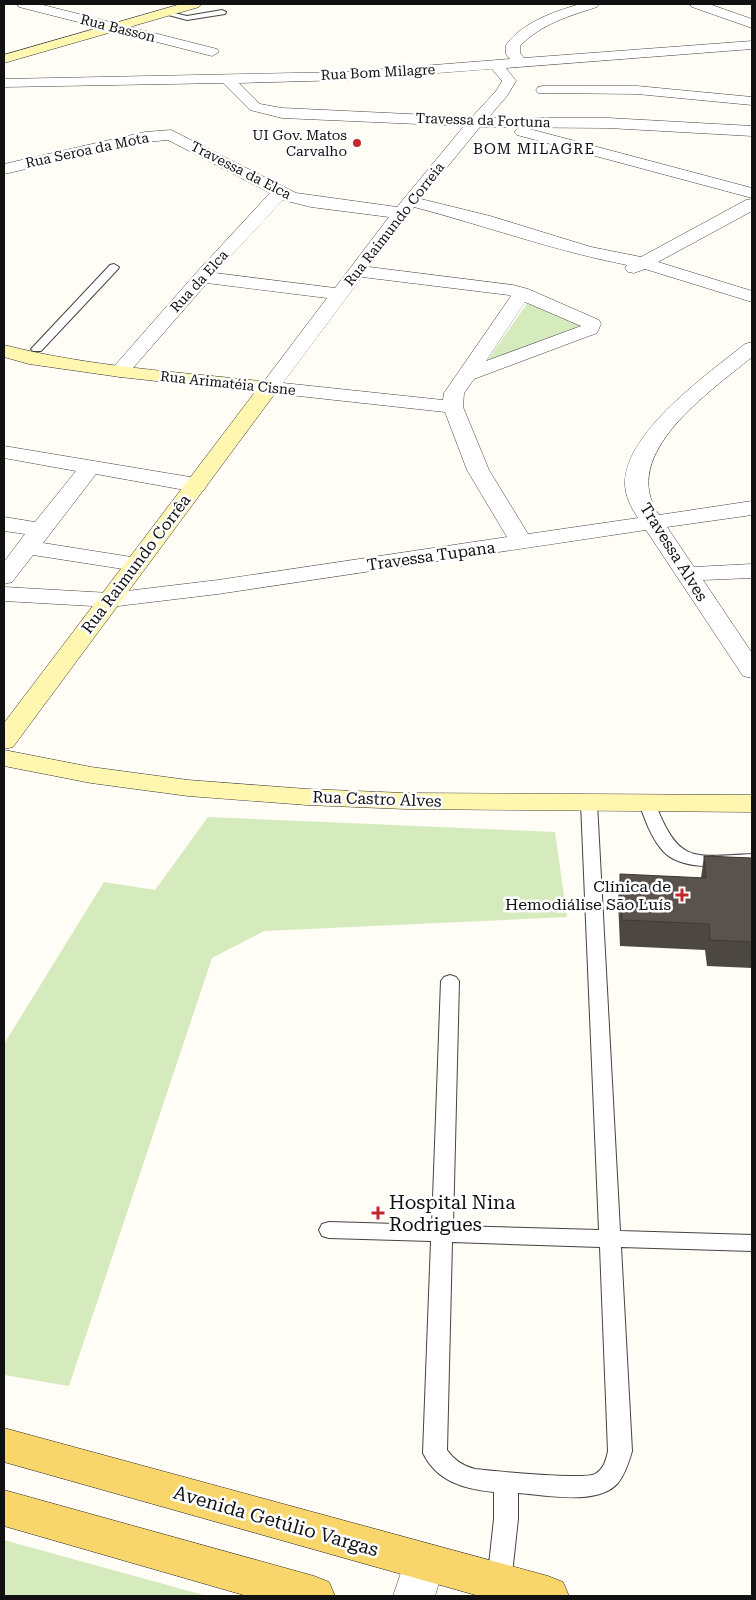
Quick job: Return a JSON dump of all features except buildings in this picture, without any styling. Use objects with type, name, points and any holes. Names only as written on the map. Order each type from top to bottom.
[{"type":"main road","name":"Avenida Getúlio Vargas","points":[[4,1445],[419,1579],[499,1583],[548,1596]]},
{"type":"main road","points":[[4,1508],[314,1596]]},
{"type":"street","name":"Rua Basson","points":[[24,4],[212,52]]},
{"type":"street","points":[[4,58],[194,4]]},
{"type":"street","points":[[520,62],[513,54],[513,45],[518,39],[549,20],[592,4]]},
{"type":"street","points":[[697,4],[752,24]]},
{"type":"street","name":"Rua Bom Milagre","points":[[4,83],[364,75],[752,45]]},
{"type":"street","points":[[496,64],[518,83],[543,90],[608,122]]},
{"type":"street","name":"Travessa da Fortuna","points":[[226,78],[255,107],[270,112],[477,122],[608,122],[752,131]]},
{"type":"street","name":"Rua Raimundo Correia","points":[[269,388],[406,207],[454,147],[502,93],[518,83]]},
{"type":"street","points":[[543,90],[637,90],[717,84]]},
{"type":"street","points":[[637,90],[752,101]]},
{"type":"street","points":[[477,122],[752,193]]},
{"type":"street","name":"Travessa da Elca","points":[[171,135],[280,193],[311,202],[406,207],[484,220],[636,267]]},
{"type":"street","name":"Rua Seroa da Mota","points":[[4,169],[145,137],[171,135]]},
{"type":"street","name":"Rua da Elca","points":[[120,371],[202,277],[280,193]]},
{"type":"street","points":[[636,267],[752,204]]},
{"type":"street","points":[[636,267],[752,297]]},
{"type":"street","points":[[636,267],[752,308]]},
{"type":"street","points":[[358,271],[501,287],[522,293],[584,321],[592,327],[468,374]]},
{"type":"street","points":[[202,277],[340,294]]},
{"type":"street","points":[[522,293],[454,393],[453,407],[478,470],[522,543]]},
{"type":"street","name":"Travessa Alves","points":[[752,348],[664,425],[647,446],[639,464],[636,482],[642,507],[752,671]]},
{"type":"street","name":"Rua Arimatéia Cisne","points":[[4,351],[33,353],[120,371],[453,407]]},
{"type":"street","name":"Rua Raimundo Corrêa","points":[[4,741],[269,388]]},
{"type":"street","points":[[4,452],[196,485]]},
{"type":"street","points":[[4,577],[90,467]]},
{"type":"street","name":"Travessa Tupana","points":[[4,594],[110,600],[218,587],[752,508]]},
{"type":"street","points":[[4,524],[33,539],[136,564]]},
{"type":"street","points":[[687,574],[752,571]]},
{"type":"street","name":"Rua Castro Alves","points":[[4,758],[91,774],[188,788],[317,798],[752,804]]},
{"type":"lane","points":[[165,13],[187,18],[222,12]]},
{"type":"lane","points":[[33,353],[114,267]]},
{"type":"lane","points":[[450,981],[435,1453],[443,1465],[452,1473],[468,1479],[588,1488],[602,1482],[611,1474],[617,1464],[620,1451],[589,803]]},
{"type":"lane","points":[[647,803],[653,820],[673,851],[684,856],[709,860],[752,858]]},
{"type":"lane","points":[[329,1230],[752,1242]]},
{"type":"lane","points":[[499,1583],[506,1519],[506,1482]]},
{"type":"green space","points":[[529,301],[590,326],[484,365]]},
{"type":"green space","points":[[208,817],[555,832],[567,917],[264,931],[212,958],[69,1386],[4,1375],[4,1044],[104,882],[155,890]]},
{"type":"green space","points":[[4,1540],[207,1596],[4,1596]]},
{"type":"place","name":"UI Gov. Matos Carvalho","points":[[357,143]]},
{"type":"place","name":"Clínica de Hemodiálise São Luís","points":[[682,895]]},
{"type":"place","name":"Hospital Nina Rodrigues","points":[[378,1213]]},
{"type":"district","name":"BOM MILAGRE","points":[[534,149]]}]
